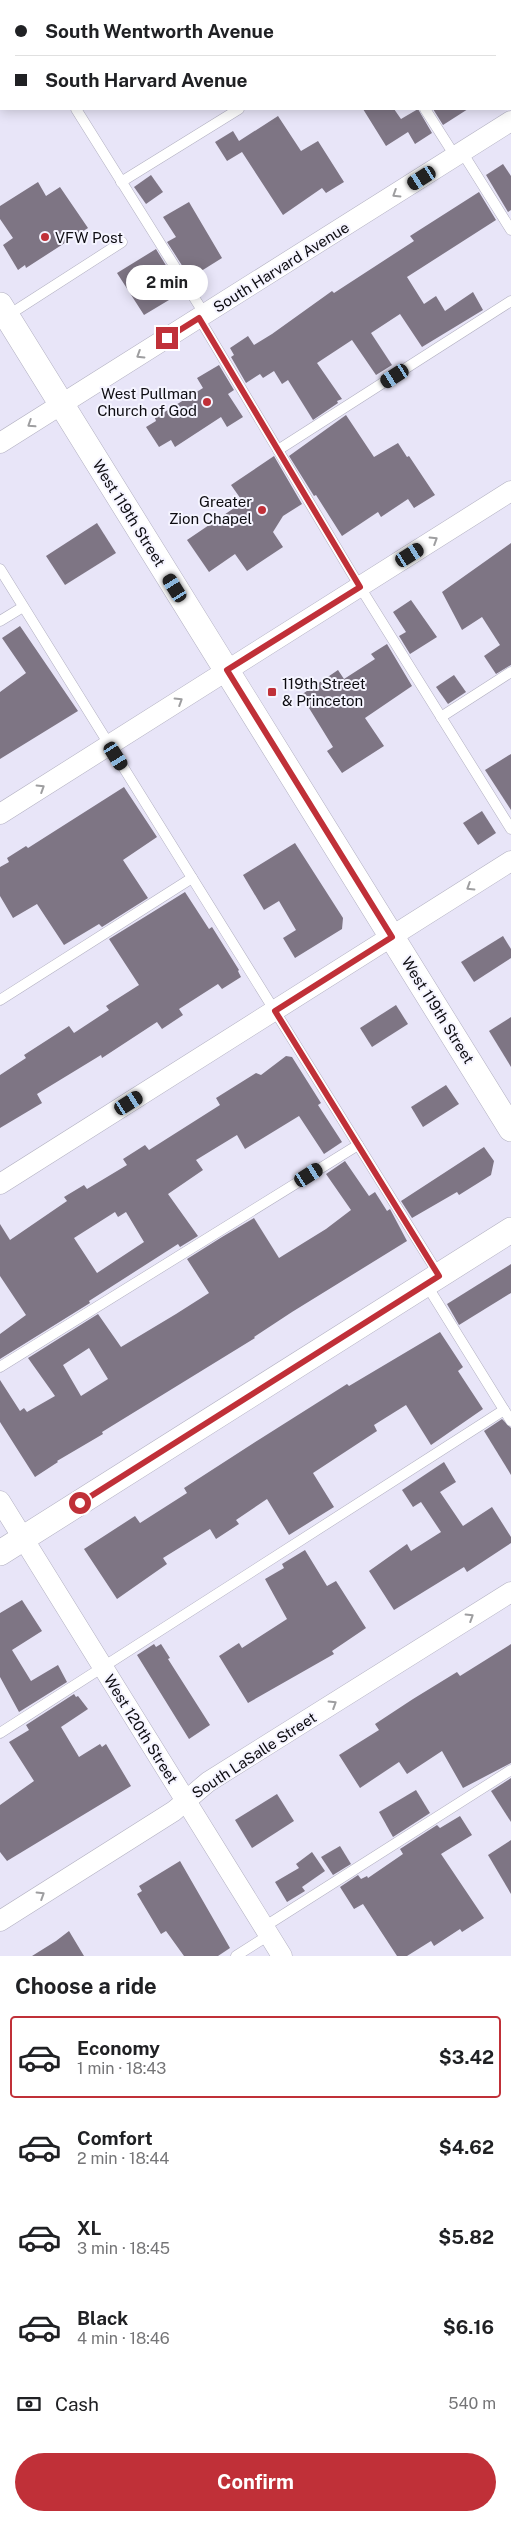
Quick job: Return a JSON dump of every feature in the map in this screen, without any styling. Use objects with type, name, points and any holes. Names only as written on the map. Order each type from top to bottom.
[{"type":"street","name":"South Harvard Avenue","points":[[0,444],[511,121]]},
{"type":"street","name":"West 119th Street","points":[[3,311],[511,1129]]},
{"type":"street","points":[[0,814],[511,491]]},
{"type":"street","points":[[0,1184],[511,861]]},
{"type":"street","points":[[0,1553],[511,1230]]},
{"type":"street","name":"West 120th Street","points":[[0,1501],[282,1956]]},
{"type":"street","name":"South LaSalle Street","points":[[0,1921],[174,1811],[208,1782],[511,1592]]},
{"type":"lane","points":[[77,110],[202,316],[278,450],[360,587],[511,829]]},
{"type":"lane","points":[[121,182],[237,110]]},
{"type":"lane","points":[[426,110],[459,154],[511,230]]},
{"type":"lane","points":[[3,311],[122,242]]},
{"type":"lane","points":[[278,450],[511,301]]},
{"type":"lane","points":[[0,569],[358,1145],[511,1421]]},
{"type":"lane","points":[[0,622],[23,607]]},
{"type":"lane","points":[[441,716],[511,672]]},
{"type":"lane","points":[[0,1000],[192,878]]},
{"type":"lane","points":[[0,1367],[358,1145]]},
{"type":"lane","points":[[0,1733],[504,1410]]},
{"type":"lane","points":[[236,1956],[267,1931],[511,1770]]},
{"type":"building","points":[[364,110],[395,110],[401,119],[419,110],[432,133],[415,144],[408,132],[386,146]]},
{"type":"building","points":[[434,110],[466,110],[443,125]]},
{"type":"building","points":[[278,116],[301,151],[318,141],[344,182],[326,193],[322,188],[283,215],[242,152],[227,161],[215,142],[233,131],[239,141]]},
{"type":"building","points":[[503,164],[511,176],[511,210],[508,212],[486,175]]},
{"type":"building","points":[[151,175],[163,192],[146,204],[134,187]]},
{"type":"building","points":[[38,182],[46,196],[60,187],[88,228],[26,268],[25,265],[18,270],[3,245],[13,238],[0,219],[0,206]]},
{"type":"building","points":[[479,192],[496,220],[407,277],[424,304],[436,296],[445,311],[473,292],[483,310],[422,347],[400,314],[371,333],[392,365],[376,375],[352,340],[317,363],[342,399],[313,420],[288,380],[282,384],[274,371],[263,378],[260,374],[246,383],[231,357],[234,355],[230,348],[248,336],[254,345],[272,334],[332,291],[334,293],[414,241],[410,236]]},
{"type":"building","points":[[189,202],[222,258],[190,278],[167,242],[176,237],[163,217]]},
{"type":"building","points":[[156,249],[178,285],[175,287],[179,294],[144,315],[117,273]]},
{"type":"building","name":"West Pullman Church of God","points":[[219,365],[234,390],[228,394],[243,417],[227,427],[221,417],[175,447],[171,440],[159,447],[146,427],[156,421],[155,418],[203,388],[197,378]]},
{"type":"building","points":[[346,415],[374,457],[398,443],[435,495],[414,508],[408,499],[381,517],[378,512],[342,536],[289,456]]},
{"type":"building","name":"Greater Zion Chapel","points":[[274,456],[302,504],[283,516],[273,532],[283,547],[247,571],[235,554],[209,572],[187,540],[243,502],[231,485]]},
{"type":"building","points":[[97,523],[116,553],[65,585],[46,556]]},
{"type":"building","points":[[511,543],[511,665],[496,674],[484,656],[500,645],[482,617],[462,630],[442,592]]},
{"type":"building","points":[[411,600],[437,637],[410,654],[399,636],[406,632],[393,612]]},
{"type":"building","points":[[20,626],[78,711],[0,759],[0,692],[26,673],[2,638]]},
{"type":"building","points":[[387,644],[412,686],[365,718],[384,746],[342,773],[327,751],[333,747],[301,695],[338,670],[344,679],[375,659],[371,654]]},
{"type":"building","points":[[454,675],[466,692],[448,704],[436,687]]},
{"type":"building","points":[[511,754],[511,810],[485,770]]},
{"type":"building","points":[[124,787],[157,837],[123,860],[148,898],[102,927],[99,924],[64,945],[37,904],[13,918],[0,896],[0,867],[9,862],[7,858],[26,846],[28,848]]},
{"type":"building","points":[[482,811],[496,833],[478,845],[463,823]]},
{"type":"building","points":[[295,843],[343,918],[342,929],[295,958],[283,938],[296,930],[279,901],[264,910],[243,875]]},
{"type":"building","points":[[185,892],[209,929],[212,927],[239,970],[241,977],[222,989],[218,984],[179,1009],[183,1015],[162,1029],[157,1022],[102,1058],[101,1055],[37,1094],[42,1103],[0,1128],[0,1075],[26,1058],[24,1055],[69,1026],[74,1033],[109,1010],[106,1006],[139,985],[109,939]]},
{"type":"building","points":[[503,936],[511,949],[511,958],[474,982],[461,962]]},
{"type":"building","points":[[396,1005],[408,1024],[372,1047],[360,1028]]},
{"type":"building","points":[[511,1017],[511,1067],[489,1031]]},
{"type":"building","points":[[286,1056],[292,1057],[321,1103],[318,1105],[342,1142],[324,1154],[299,1116],[245,1149],[237,1135],[196,1160],[203,1170],[168,1194],[198,1236],[180,1247],[178,1244],[89,1301],[90,1303],[0,1359],[0,1334],[26,1315],[0,1276],[0,1224],[10,1240],[67,1201],[64,1197],[84,1185],[87,1189],[127,1165],[123,1159],[145,1145],[149,1150],[220,1105],[216,1098],[256,1073],[261,1075]],"holes":[[[115,1212],[118,1217],[126,1212],[144,1242],[97,1273],[74,1238]]]},
{"type":"building","points":[[446,1085],[459,1104],[423,1127],[411,1107]]},
{"type":"building","points":[[484,1147],[494,1161],[491,1175],[459,1195],[457,1192],[412,1218],[401,1201]]},
{"type":"building","points":[[345,1161],[369,1196],[375,1192],[387,1211],[390,1209],[407,1241],[292,1312],[255,1338],[102,1432],[103,1434],[57,1461],[35,1477],[0,1422],[0,1380],[20,1411],[24,1408],[27,1412],[55,1396],[28,1358],[98,1314],[121,1347],[176,1314],[209,1293],[187,1259],[222,1237],[254,1218],[279,1258],[326,1229],[351,1210],[326,1174]],"holes":[[[89,1348],[108,1379],[81,1396],[63,1365]]]},
{"type":"building","points":[[511,1264],[511,1293],[459,1325],[447,1304]]},
{"type":"building","points":[[440,1332],[463,1367],[458,1371],[483,1409],[431,1445],[406,1405],[374,1425],[377,1431],[313,1473],[334,1507],[289,1535],[267,1499],[236,1520],[239,1524],[216,1539],[210,1529],[163,1558],[167,1564],[117,1599],[84,1549],[135,1516],[140,1523],[187,1493],[184,1488],[260,1439],[347,1384],[349,1386]]},
{"type":"building","points":[[502,1419],[511,1428],[511,1475],[484,1431]]},
{"type":"building","points":[[444,1462],[456,1482],[440,1492],[463,1526],[492,1507],[511,1537],[511,1543],[467,1572],[464,1567],[394,1610],[369,1571],[407,1544],[411,1551],[441,1532],[421,1502],[413,1507],[402,1490]]},
{"type":"building","points":[[305,1550],[327,1586],[336,1581],[366,1628],[332,1651],[334,1654],[248,1703],[219,1656],[239,1643],[242,1648],[287,1619],[265,1579],[284,1568],[282,1564]]},
{"type":"building","points":[[22,1600],[42,1631],[12,1650],[31,1681],[58,1665],[67,1682],[19,1712],[0,1677],[0,1613]]},
{"type":"building","points":[[154,1644],[156,1647],[161,1644],[170,1658],[168,1659],[210,1725],[189,1739],[137,1655]]},
{"type":"building","points":[[511,1644],[511,1763],[463,1788],[442,1751],[407,1774],[399,1762],[360,1788],[339,1755],[379,1730],[375,1724],[413,1699],[457,1672],[460,1676]]},
{"type":"building","points":[[74,1694],[76,1697],[78,1696],[88,1709],[61,1727],[79,1757],[100,1744],[102,1747],[106,1744],[131,1786],[7,1861],[0,1852],[0,1805],[34,1781],[9,1742],[29,1730],[26,1725]]},
{"type":"building","points":[[511,1778],[511,1822],[491,1791]]},
{"type":"building","points":[[416,1790],[430,1813],[393,1837],[379,1812]]},
{"type":"building","points":[[277,1794],[294,1821],[252,1848],[235,1820]]},
{"type":"building","points":[[460,1816],[472,1835],[441,1854],[484,1918],[462,1932],[460,1929],[434,1946],[431,1941],[407,1956],[397,1956],[363,1904],[354,1909],[340,1887],[358,1875],[361,1879],[367,1876],[368,1878],[403,1854],[400,1849],[437,1825],[440,1828]]},
{"type":"building","points":[[511,1840],[511,1894],[488,1855]]},
{"type":"building","points":[[340,1846],[351,1864],[333,1875],[321,1857]]},
{"type":"building","points":[[312,1852],[325,1871],[302,1887],[305,1891],[287,1902],[275,1882],[299,1868],[296,1864]]},
{"type":"building","points":[[180,1861],[230,1948],[218,1956],[184,1956],[166,1931],[161,1934],[137,1894],[142,1891],[139,1886]]},
{"type":"building","points":[[69,1931],[84,1956],[32,1956],[56,1941]]},
{"type":"place","name":"VFW Post","points":[[45,237]]},
{"type":"place","name":"West Pullman Church of God","points":[[207,402]]},
{"type":"place","name":"Greater Zion Chapel","points":[[262,510]]},
{"type":"place","name":"119th Street & Princeton","points":[[272,692]]},
{"type":"route","points":[[80,1503],[439,1276],[275,1011],[392,937],[227,670],[360,587],[199,318],[167,338]]}]
